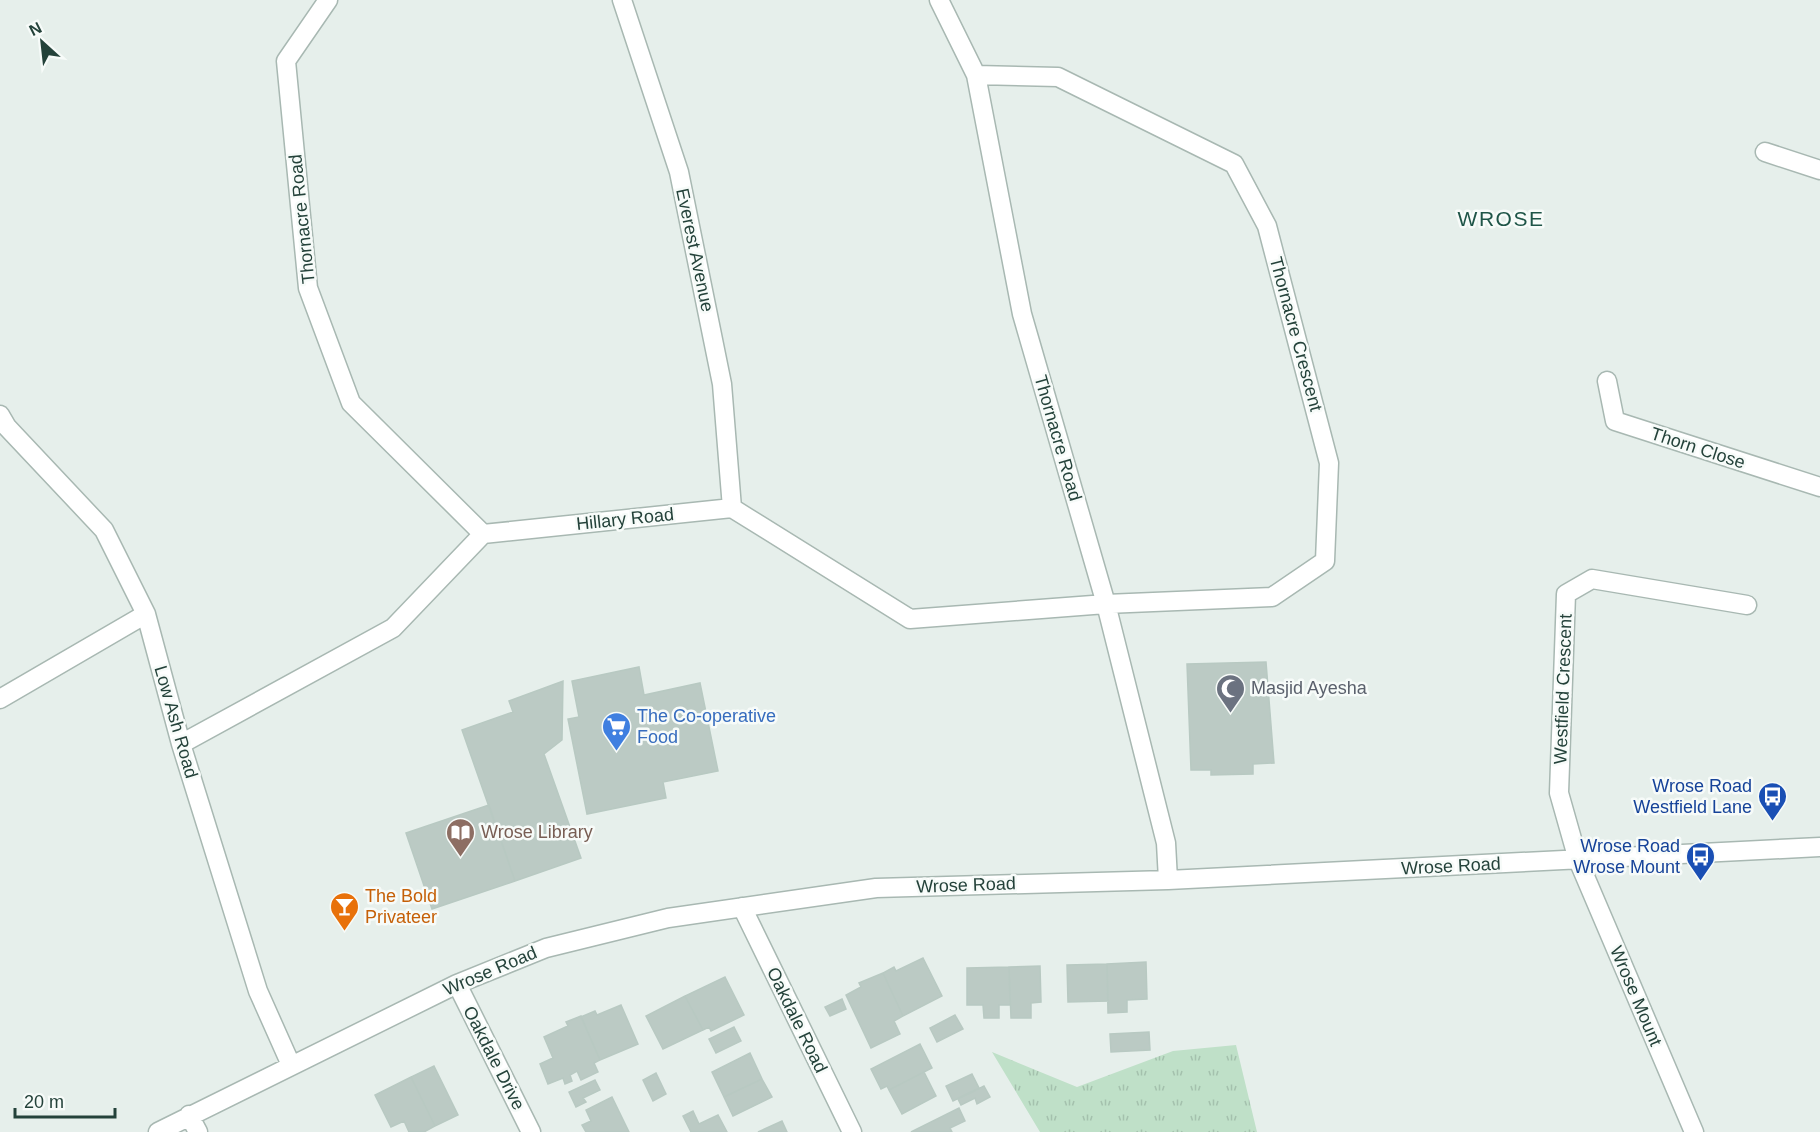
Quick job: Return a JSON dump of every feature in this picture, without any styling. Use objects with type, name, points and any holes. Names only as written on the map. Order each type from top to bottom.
[{"type":"street","name":"Thornacre Road","points":[[328,0],[286,61],[308,288],[351,404],[483,534]]},
{"type":"street","name":"Everest Avenue","points":[[622,0],[679,172],[722,384],[732,508]]},
{"type":"street","name":"Thornacre Road","points":[[939,0],[976,75],[1022,315],[1106,604],[1166,843],[1168,880]]},
{"type":"street","name":"Thornacre Crescent","points":[[976,75],[1058,76],[1234,164],[1267,226],[1329,463],[1325,561],[1272,597],[1106,604]]},
{"type":"street","points":[[1765,152],[1820,170]]},
{"type":"street","name":"Thorn Close","points":[[1607,381],[1615,421],[1820,487]]},
{"type":"street","name":"Low Ash Road","points":[[2,424],[104,530],[146,614],[182,744],[258,991],[291,1065]]},
{"type":"street","name":"Hillary Road","points":[[483,534],[732,508]]},
{"type":"street","points":[[732,508],[910,619],[1106,604]]},
{"type":"street","points":[[182,744],[393,628],[483,534]]},
{"type":"street","name":"Westfield Crescent","points":[[1578,860],[1558,793],[1566,594],[1592,579],[1747,605]]},
{"type":"street","points":[[0,699],[146,614]]},
{"type":"street","name":"Wrose Road","points":[[158,1132],[457,984],[546,948],[668,918],[876,888],[1168,880],[1820,847]]},
{"type":"street","name":"Wrose Mount","points":[[1578,860],[1694,1132]]},
{"type":"street","name":"Oakdale Road","points":[[742,907],[852,1132]]},
{"type":"street","name":"Oakdale Drive","points":[[457,984],[531,1132]]},
{"type":"street","points":[[189,1115],[198,1132]]},
{"type":"green space","points":[[1236,1045],[1257,1132],[1040,1132],[992,1052],[1077,1087],[1173,1051]]},
{"type":"building","name":"Masjid Ayesha","points":[[1266,662],[1274,763],[1253,764],[1253,774],[1211,775],[1211,770],[1191,770],[1187,664]]},
{"type":"building","points":[[639,667],[644,695],[700,683],[718,771],[663,782],[666,798],[587,814],[568,719],[579,717],[572,681]]},
{"type":"building","points":[[563,681],[562,740],[544,754],[581,858],[515,881],[462,730],[513,712],[509,701]]},
{"type":"building","name":"Wrose Library","points":[[489,805],[515,881],[432,909],[406,833]]},
{"type":"building","points":[[923,958],[942,996],[903,1016],[883,973],[894,967],[896,971]]},
{"type":"building","points":[[1146,962],[1147,999],[1127,1000],[1127,1012],[1108,1013],[1107,964]]},
{"type":"building","points":[[1107,964],[1108,1001],[1068,1002],[1067,965]]},
{"type":"building","points":[[1040,966],[1041,1002],[1031,1003],[1031,1018],[1011,1018],[1009,967]]},
{"type":"building","points":[[1009,967],[1010,1005],[999,1005],[999,1018],[984,1018],[983,1005],[967,1005],[967,968]]},
{"type":"building","points":[[883,973],[903,1016],[894,1021],[900,1034],[871,1048],[846,995],[861,987],[859,983]]},
{"type":"building","points":[[725,977],[744,1015],[711,1031],[709,1027],[703,1030],[685,996]]},
{"type":"building","points":[[685,996],[703,1030],[663,1049],[646,1016]]},
{"type":"building","points":[[842,999],[846,1009],[830,1016],[825,1007]]},
{"type":"building","points":[[621,1005],[638,1044],[600,1060],[581,1017],[595,1011],[597,1015]]},
{"type":"building","points":[[955,1015],[963,1029],[937,1042],[930,1028]]},
{"type":"building","points":[[581,1016],[600,1060],[594,1063],[598,1072],[581,1080],[577,1071],[570,1075],[572,1081],[565,1084],[563,1078],[548,1084],[540,1064],[553,1058],[544,1037],[568,1026],[566,1022]]},
{"type":"building","points":[[734,1027],[741,1041],[716,1053],[709,1039]]},
{"type":"building","points":[[1149,1032],[1150,1050],[1111,1052],[1110,1034]]},
{"type":"building","points":[[920,1044],[932,1068],[889,1090],[887,1086],[881,1089],[871,1069]]},
{"type":"building","points":[[750,1053],[762,1079],[724,1097],[712,1072]]},
{"type":"building","points":[[434,1066],[458,1115],[435,1126],[411,1077]]},
{"type":"building","points":[[924,1072],[936,1096],[902,1114],[889,1090]]},
{"type":"building","points":[[656,1073],[666,1094],[653,1101],[643,1080]]},
{"type":"building","points":[[972,1074],[979,1088],[953,1101],[946,1086]]},
{"type":"building","points":[[411,1077],[435,1126],[424,1132],[409,1132],[404,1121],[391,1127],[375,1095]]},
{"type":"building","points":[[762,1079],[772,1097],[733,1116],[724,1097]]},
{"type":"building","points":[[595,1080],[600,1090],[583,1098],[586,1102],[576,1107],[569,1092]]},
{"type":"building","points":[[984,1086],[990,1097],[977,1104],[975,1098],[961,1105],[958,1099]]},
{"type":"building","points":[[612,1097],[629,1132],[586,1132],[582,1125],[591,1121],[586,1110]]},
{"type":"building","points":[[959,1108],[965,1121],[950,1128],[952,1132],[911,1132]]},
{"type":"building","points":[[693,1111],[699,1124],[718,1115],[727,1132],[691,1132],[683,1116]]},
{"type":"building","points":[[782,1121],[787,1132],[758,1132]]},
{"type":"place","name":"Masjid Ayesha","points":[[1230,714]]},
{"type":"place","name":"The Co-operative Food","points":[[616,752]]},
{"type":"place","name":"Wrose Road Westfield Lane","points":[[1773,822]]},
{"type":"place","name":"Wrose Library","points":[[460,858]]},
{"type":"place","name":"Wrose Road Wrose Mount","points":[[1701,882]]},
{"type":"place","name":"The Bold Privateer","points":[[344,932]]},
{"type":"district","name":"WROSE","points":[[1501,219]]}]
